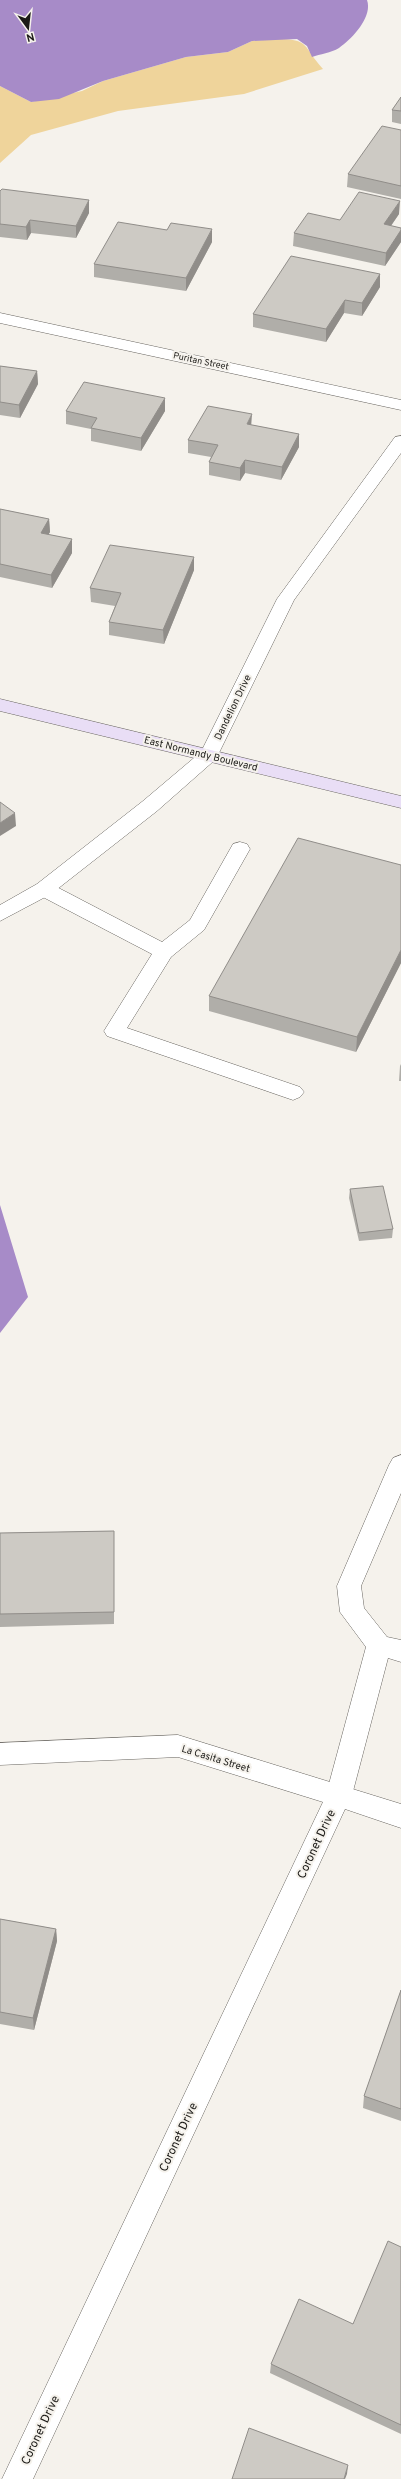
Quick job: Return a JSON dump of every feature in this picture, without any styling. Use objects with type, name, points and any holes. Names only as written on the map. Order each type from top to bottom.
[{"type":"street","name":"Puritan Street","points":[[0,318],[401,405]]},
{"type":"street","name":"Dandelion Drive","points":[[0,914],[44,889],[150,806],[209,754],[286,599],[401,441]]},
{"type":"street","name":"East Normandy Boulevard","points":[[0,705],[209,754],[401,802]]},
{"type":"street","points":[[240,849],[197,925],[164,952],[114,1031],[293,1092]]},
{"type":"street","points":[[44,889],[164,952]]},
{"type":"street","points":[[390,1648],[352,1612],[349,1586],[401,1465]]},
{"type":"street","name":"Coronet Drive","points":[[17,2479],[339,1795],[390,1648]]},
{"type":"street","name":"La Casita Street","points":[[0,1754],[178,1746],[339,1795],[401,1816]]},
{"type":"shaded area","points":[[0,0],[367,0],[368,7],[364,20],[350,39],[336,50],[312,57],[307,46],[297,39],[252,41],[228,52],[186,57],[103,81],[59,99],[31,102],[0,86]]},
{"type":"shaded area","points":[[287,39],[301,42],[305,45],[323,69],[244,94],[118,111],[31,135],[0,163],[0,86],[31,102],[82,91],[103,81],[186,57],[228,52],[252,41]]},
{"type":"shaded area","points":[[0,1205],[28,1297],[0,1333]]},
{"type":"building","points":[[401,97],[401,111],[392,110]]},
{"type":"building","points":[[382,126],[401,130],[401,186],[348,174]]},
{"type":"building","points":[[2,189],[89,200],[76,226],[30,220],[26,227],[0,224],[0,191]]},
{"type":"building","points":[[359,192],[400,201],[384,224],[401,228],[386,253],[294,233],[308,213],[340,220]]},
{"type":"building","points":[[118,222],[167,230],[171,223],[212,229],[186,278],[94,264]]},
{"type":"building","points":[[291,256],[380,274],[362,303],[345,300],[326,329],[253,314]]},
{"type":"building","points":[[0,366],[37,371],[19,405],[0,402]]},
{"type":"building","points":[[84,382],[165,398],[141,438],[91,428],[97,418],[66,411]]},
{"type":"building","points":[[208,406],[252,414],[247,424],[299,434],[282,467],[245,460],[240,468],[209,462],[218,445],[188,440]]},
{"type":"building","points":[[0,509],[49,519],[41,533],[72,539],[51,575],[0,564]]},
{"type":"building","points":[[110,545],[194,557],[163,630],[109,622],[121,593],[90,588]]},
{"type":"building","points":[[0,802],[15,813],[0,823]]},
{"type":"building","points":[[298,838],[401,865],[401,950],[357,1037],[209,996]]},
{"type":"building","points":[[383,1186],[393,1229],[359,1233],[350,1189]]},
{"type":"building","points":[[114,1531],[114,1612],[0,1614],[0,1533]]},
{"type":"building","points":[[0,1919],[56,1929],[33,2018],[0,2012]]},
{"type":"building","points":[[401,1990],[401,2109],[364,2096]]},
{"type":"building","points":[[388,2241],[401,2247],[401,2425],[271,2364],[299,2299],[353,2324]]},
{"type":"building","points":[[249,2428],[348,2465],[344,2479],[232,2479]]}]
